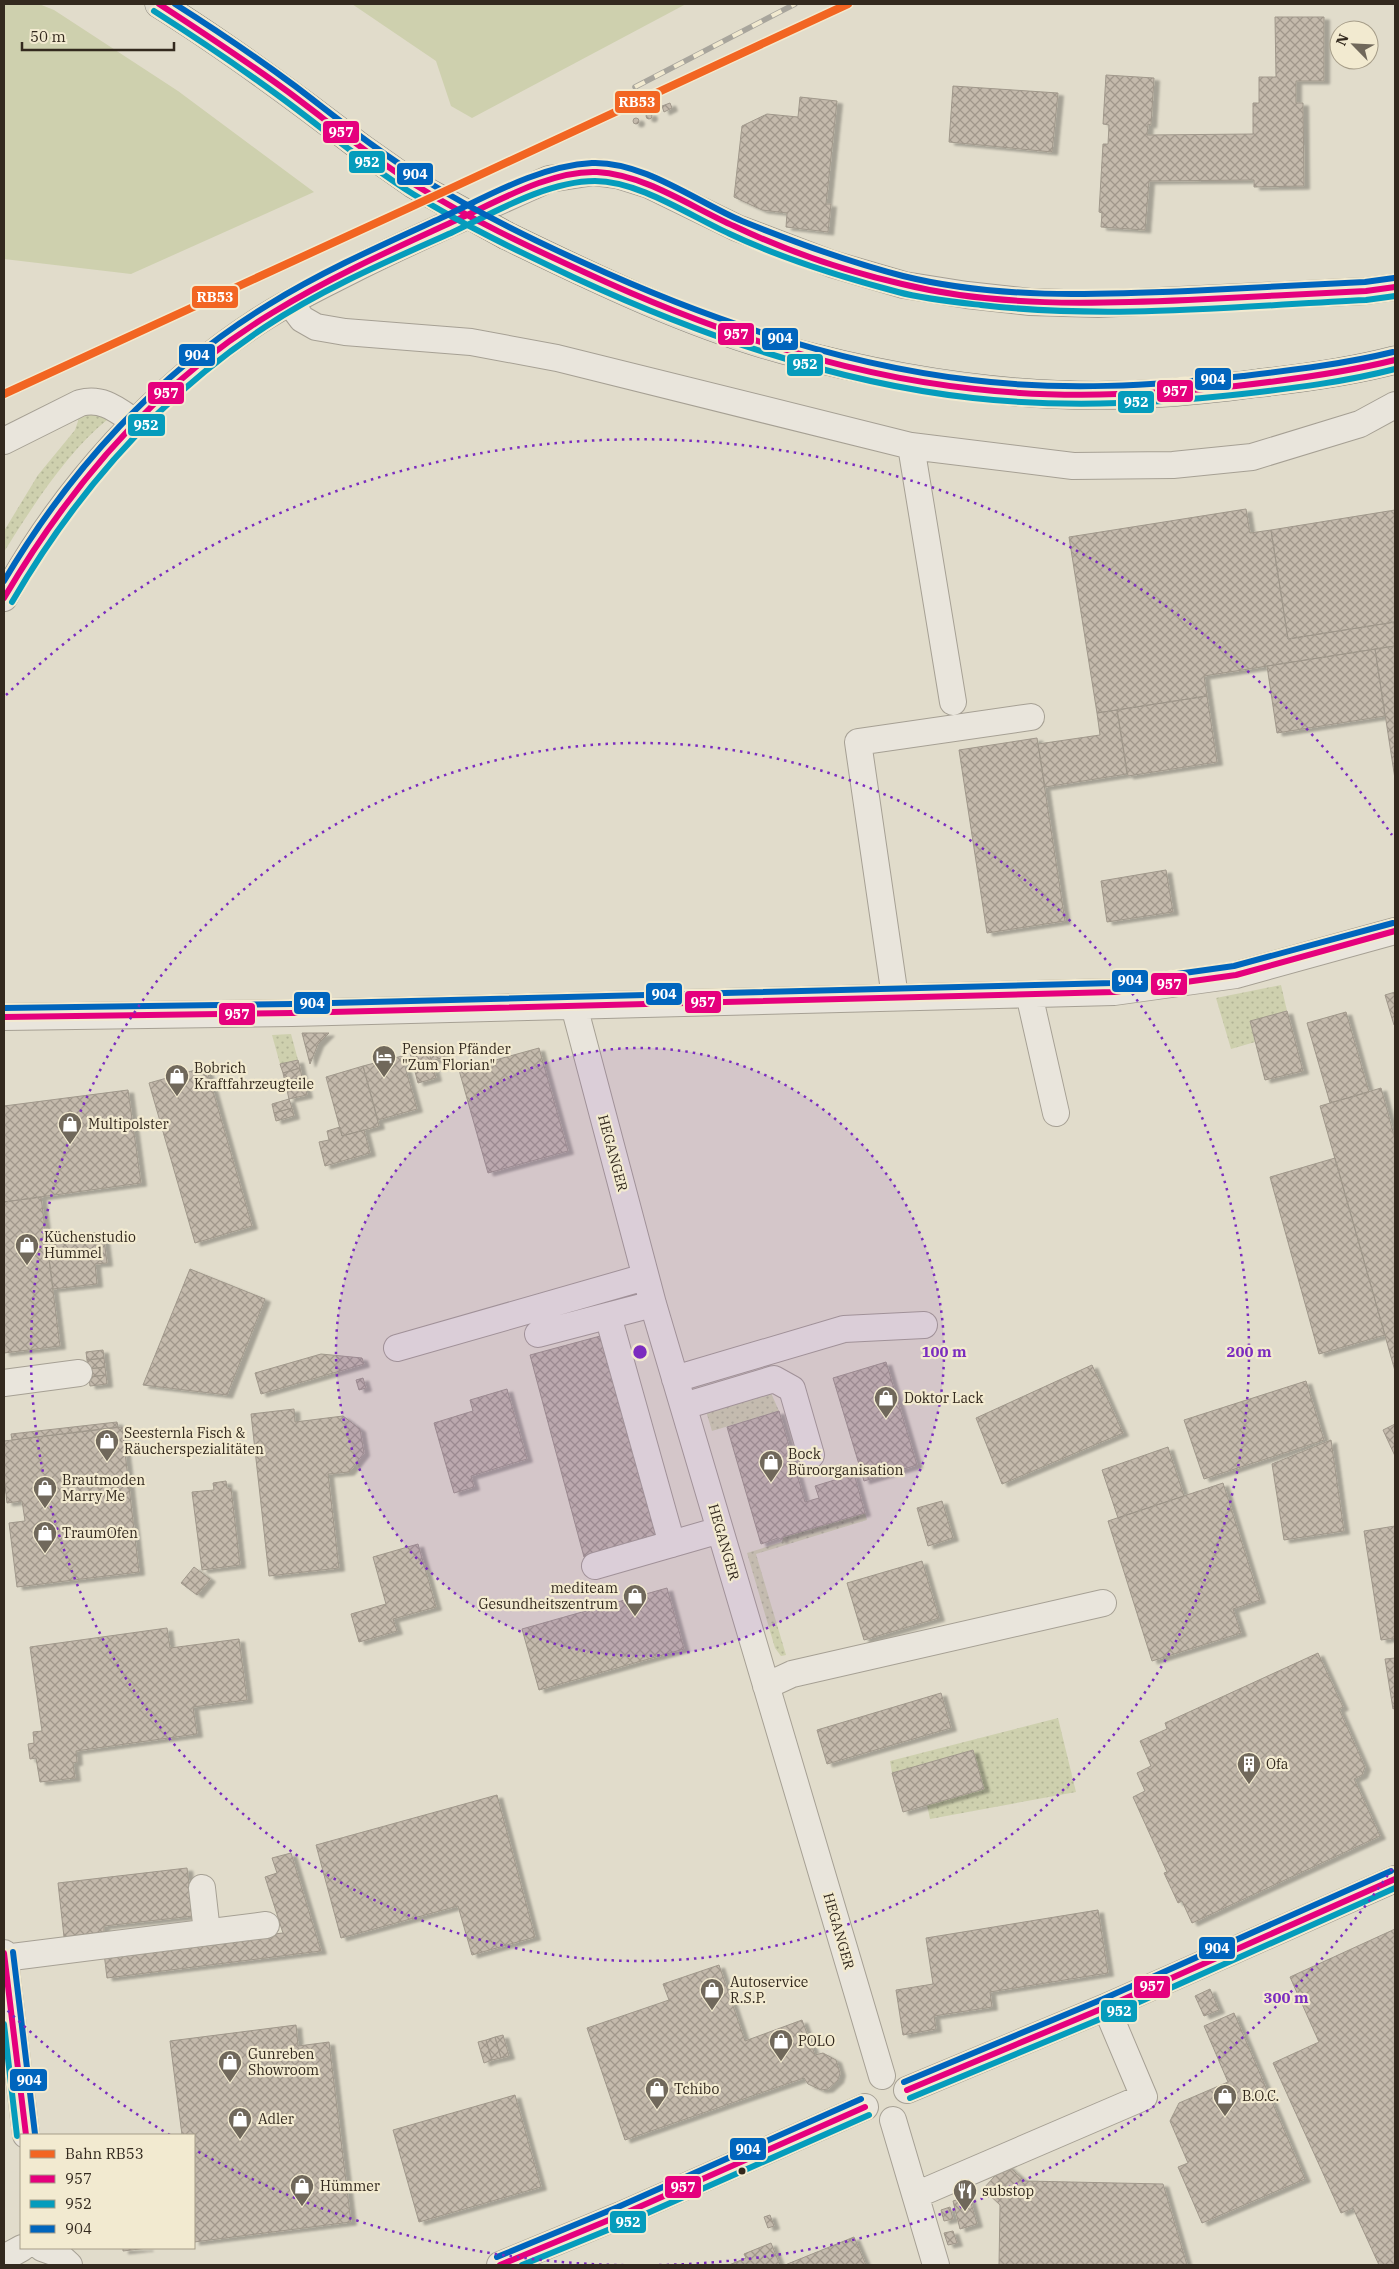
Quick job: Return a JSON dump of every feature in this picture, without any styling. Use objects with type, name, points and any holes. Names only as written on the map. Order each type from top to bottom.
[{"type":"main road","points":[[159,4],[202,31],[285,89],[359,146],[413,184],[506,236],[653,303],[716,328],[783,350],[936,384],[1035,393],[1117,395],[1149,394],[1331,374],[1395,360]]},
{"type":"street","points":[[4,598],[63,508],[99,461],[135,422],[204,360],[260,320],[290,303],[415,239],[549,179],[594,172],[617,175],[649,185],[737,228],[832,264],[904,285],[967,295],[1030,302],[1098,304],[1366,291],[1395,287]]},
{"type":"street","points":[[290,303],[302,319],[316,327],[345,332],[470,342],[557,358],[911,446],[1073,466],[1173,465],[1252,457],[1360,424],[1395,405]]},
{"type":"street","points":[[4,441],[80,403],[90,400],[109,404],[135,422]]},
{"type":"street","points":[[911,446],[953,702]]},
{"type":"street","points":[[895,998],[858,742],[1031,717]]},
{"type":"street","points":[[4,1017],[574,1006],[1114,992],[1206,981],[1274,966],[1395,931]]},
{"type":"street","points":[[1029,994],[1056,1113]]},
{"type":"street","name":"HEGANGER","points":[[574,1006],[653,1304],[882,2076]]},
{"type":"street","points":[[397,1348],[646,1277]]},
{"type":"street","points":[[538,1334],[653,1304]]},
{"type":"street","points":[[608,1316],[672,1544]]},
{"type":"street","points":[[676,1379],[844,1329],[924,1325]]},
{"type":"street","points":[[4,1383],[79,1373]]},
{"type":"street","points":[[684,1406],[774,1379],[792,1389],[811,1455]]},
{"type":"street","points":[[595,1566],[720,1530]]},
{"type":"street","points":[[766,1686],[792,1674],[1103,1603]]},
{"type":"street","points":[[907,2090],[1106,2007],[1395,1879]]},
{"type":"street","points":[[202,1888],[207,1932]]},
{"type":"street","points":[[4,1958],[266,1925]]},
{"type":"street","points":[[4,1953],[26,2134]]},
{"type":"street","points":[[916,2195],[1144,2097],[1106,2007]]},
{"type":"street","points":[[882,2076],[894,2078],[907,2090],[908,2103],[905,2111],[893,2120],[880,2120],[868,2112],[865,2107],[865,2092],[870,2083],[882,2076]]},
{"type":"street","points":[[500,2265],[621,2215],[865,2107]]},
{"type":"street","points":[[893,2120],[936,2265]]},
{"type":"street","points":[[4,2258],[20,2249]]},
{"type":"street","points":[[45,2249],[56,2253],[68,2265]]},
{"type":"green space","points":[[4,4],[39,4],[54,10],[178,91],[314,192],[131,274],[4,259]]},
{"type":"green space","points":[[352,4],[686,4],[472,118],[451,106],[436,61]]},
{"type":"green space","points":[[88,406],[108,419],[78,447],[64,464],[38,499],[4,552],[4,531],[38,475],[75,430],[78,421],[77,409]]},
{"type":"green space","points":[[1281,985],[1287,1011],[1250,1021],[1255,1042],[1231,1049],[1216,998]]},
{"type":"green space","points":[[291,1034],[298,1060],[280,1064],[272,1035]]},
{"type":"green space","points":[[771,1393],[779,1411],[712,1431],[705,1408]]},
{"type":"green space","points":[[865,1513],[867,1520],[756,1554],[786,1655],[781,1656],[775,1648],[747,1553],[782,1542],[783,1537]]},
{"type":"green space","points":[[1058,1718],[1076,1792],[930,1819],[927,1805],[984,1789],[973,1750],[892,1773],[890,1761]]},
{"type":"building","points":[[1275,17],[1324,17],[1324,81],[1296,81],[1296,103],[1303,103],[1304,186],[1254,187],[1254,180],[1149,181],[1145,230],[1101,227],[1102,213],[1099,212],[1103,144],[1108,144],[1109,125],[1103,124],[1106,75],[1154,78],[1151,125],[1148,124],[1147,135],[1253,134],[1253,103],[1259,103],[1259,77],[1276,77]]},
{"type":"building","points":[[953,86],[1058,93],[1052,152],[949,142]]},
{"type":"building","points":[[800,97],[837,101],[826,204],[831,204],[828,232],[786,227],[787,213],[762,210],[734,197],[742,126],[767,114],[798,117]]},
{"type":"building","points":[[670,103],[672,108],[664,112],[662,106]]},
{"type":"building","points":[[649,113],[652,116],[649,119],[646,116]]},
{"type":"building","points":[[636,118],[639,121],[636,124],[633,121]]},
{"type":"building","points":[[1246,509],[1250,533],[1271,530],[1288,639],[1395,622],[1395,646],[1204,676],[1207,696],[1097,713],[1069,537]]},
{"type":"building","points":[[1395,510],[1395,622],[1288,639],[1271,530]]},
{"type":"building","points":[[1395,646],[1395,779],[1375,649]]},
{"type":"building","points":[[1375,649],[1385,716],[1277,733],[1267,666]]},
{"type":"building","points":[[1207,696],[1217,762],[1128,776],[1117,710]]},
{"type":"building","points":[[1117,710],[1127,774],[1045,787],[1038,744],[1100,735],[1097,713]]},
{"type":"building","points":[[1037,738],[1065,921],[987,933],[959,750]]},
{"type":"building","points":[[1166,870],[1173,912],[1107,922],[1101,881]]},
{"type":"building","points":[[1395,992],[1395,1024],[1394,1025],[1385,995]]},
{"type":"building","points":[[1287,1011],[1303,1071],[1265,1080],[1250,1021]]},
{"type":"building","points":[[1346,1012],[1369,1092],[1330,1103],[1307,1023]]},
{"type":"building","points":[[302,1033],[329,1033],[318,1044],[310,1064]]},
{"type":"building","points":[[428,1048],[436,1078],[418,1083],[410,1053]]},
{"type":"building","points":[[442,1048],[445,1057],[431,1061],[429,1052]]},
{"type":"building","points":[[539,1048],[568,1151],[488,1173],[459,1070]]},
{"type":"building","points":[[402,1056],[417,1109],[378,1120],[363,1066]]},
{"type":"building","points":[[298,1060],[300,1068],[283,1073],[280,1064]]},
{"type":"building","points":[[363,1066],[379,1126],[342,1136],[326,1077]]},
{"type":"building","points":[[206,1067],[252,1226],[195,1243],[149,1083]]},
{"type":"building","points":[[300,1068],[302,1077],[285,1082],[283,1073]]},
{"type":"building","points":[[302,1077],[305,1086],[287,1090],[285,1082]]},
{"type":"building","points":[[305,1086],[307,1095],[289,1099],[287,1090]]},
{"type":"building","points":[[1381,1088],[1395,1139],[1395,1371],[1320,1106]]},
{"type":"building","name":"Multipolster","points":[[128,1090],[141,1183],[4,1202],[4,1106]]},
{"type":"building","points":[[289,1099],[292,1108],[274,1113],[272,1104]]},
{"type":"building","points":[[292,1108],[294,1116],[276,1121],[274,1113]]},
{"type":"building","points":[[340,1127],[342,1136],[364,1130],[370,1153],[325,1166],[319,1142],[329,1140],[327,1131]]},
{"type":"building","points":[[1335,1158],[1385,1335],[1319,1354],[1270,1177]]},
{"type":"building","name":"Küchenstudio Hummel","points":[[41,1197],[60,1346],[4,1353],[4,1202]]},
{"type":"building","points":[[103,1232],[107,1263],[95,1264],[97,1284],[53,1289],[47,1242],[84,1237],[84,1234]]},
{"type":"building","points":[[190,1269],[265,1299],[227,1395],[143,1385]]},
{"type":"building","points":[[604,1335],[657,1537],[584,1557],[530,1355]]},
{"type":"building","points":[[103,1350],[104,1358],[87,1360],[86,1352]]},
{"type":"building","points":[[321,1354],[362,1358],[364,1364],[261,1394],[255,1373]]},
{"type":"building","points":[[104,1358],[105,1367],[88,1369],[87,1360]]},
{"type":"building","points":[[886,1362],[917,1465],[864,1481],[833,1378]]},
{"type":"building","points":[[1092,1365],[1123,1433],[1002,1484],[976,1418]]},
{"type":"building","points":[[105,1367],[106,1375],[89,1377],[88,1369]]},
{"type":"building","points":[[106,1375],[107,1384],[90,1386],[89,1377]]},
{"type":"building","points":[[363,1378],[366,1388],[359,1390],[356,1380]]},
{"type":"building","points":[[1306,1381],[1324,1440],[1204,1479],[1184,1420]]},
{"type":"building","points":[[507,1389],[527,1459],[471,1476],[474,1487],[454,1493],[434,1423],[473,1411],[470,1400]]},
{"type":"building","points":[[294,1409],[295,1422],[343,1416],[360,1429],[364,1453],[349,1472],[328,1474],[339,1568],[269,1576],[251,1414]]},
{"type":"building","points":[[779,1411],[805,1502],[819,1498],[815,1486],[854,1474],[865,1513],[783,1537],[782,1540],[778,1538],[761,1544],[727,1427]]},
{"type":"building","points":[[117,1422],[118,1427],[12,1440],[11,1434]]},
{"type":"building","points":[[1395,1424],[1395,1456],[1383,1430]]},
{"type":"building","points":[[122,1427],[139,1572],[17,1587],[9,1523],[25,1521],[22,1501],[7,1503],[4,1476],[4,1441]]},
{"type":"building","points":[[1331,1440],[1344,1531],[1284,1540],[1272,1464]]},
{"type":"building","points":[[1168,1447],[1184,1496],[1118,1518],[1102,1470]]},
{"type":"building","points":[[226,1481],[227,1488],[231,1488],[240,1565],[202,1570],[192,1492],[214,1490],[213,1483]]},
{"type":"building","points":[[1223,1483],[1260,1600],[1233,1609],[1241,1633],[1152,1661],[1108,1521]]},
{"type":"building","points":[[942,1501],[953,1538],[928,1546],[917,1508]]},
{"type":"building","points":[[1395,1526],[1395,1638],[1381,1640],[1364,1531]]},
{"type":"building","points":[[418,1544],[436,1607],[393,1619],[397,1631],[359,1642],[351,1614],[386,1604],[373,1557]]},
{"type":"building","points":[[922,1561],[939,1618],[864,1640],[847,1583]]},
{"type":"building","points":[[194,1567],[210,1579],[197,1595],[181,1583]]},
{"type":"building","points":[[667,1588],[684,1649],[539,1690],[522,1629]]},
{"type":"building","points":[[167,1628],[170,1648],[239,1639],[247,1700],[193,1707],[197,1734],[76,1751],[77,1762],[73,1763],[75,1778],[40,1782],[36,1758],[30,1759],[28,1744],[34,1743],[33,1732],[42,1731],[30,1647]]},
{"type":"building","name":"Ofa","points":[[1318,1653],[1343,1707],[1339,1709],[1365,1767],[1362,1775],[1354,1779],[1380,1836],[1192,1923],[1182,1901],[1178,1903],[1164,1873],[1167,1872],[1133,1797],[1145,1791],[1137,1773],[1151,1766],[1140,1741],[1167,1729],[1165,1723]]},
{"type":"building","points":[[1395,1658],[1395,1708],[1393,1709],[1385,1659]]},
{"type":"building","points":[[941,1693],[951,1728],[827,1764],[817,1730]]},
{"type":"building","points":[[973,1750],[984,1789],[903,1812],[892,1773]]},
{"type":"building","points":[[497,1795],[535,1937],[472,1955],[458,1906],[341,1938],[316,1845]]},
{"type":"building","points":[[291,1853],[321,1951],[107,1978],[104,1953],[283,1933],[265,1877],[277,1873],[272,1858]]},
{"type":"building","points":[[187,1868],[193,1916],[104,1926],[104,1932],[64,1937],[58,1883]]},
{"type":"building","points":[[1098,1910],[1108,1973],[990,1992],[992,2007],[934,2016],[936,2029],[903,2035],[896,1990],[933,1984],[926,1938]]},
{"type":"building","points":[[1395,1929],[1395,2265],[1379,2265],[1353,2208],[1341,2213],[1273,2063],[1319,2042],[1290,1977]]},
{"type":"building","points":[[719,1965],[745,2041],[802,2020],[815,2055],[823,2053],[836,2060],[840,2073],[838,2080],[828,2089],[821,2090],[808,2084],[804,2078],[625,2140],[587,2028],[669,2000],[663,1984]]},
{"type":"building","points":[[1210,1989],[1219,2010],[1204,2016],[1195,1996]]},
{"type":"building","name":"B.O.C.","points":[[1234,2013],[1305,2179],[1202,2223],[1178,2167],[1188,2163],[1170,2121],[1179,2103],[1228,2082],[1204,2026]]},
{"type":"building","points":[[296,2025],[298,2046],[329,2042],[351,2222],[195,2242],[195,2134],[182,2134],[170,2041]]},
{"type":"building","points":[[503,2035],[509,2056],[501,2058],[495,2037]]},
{"type":"building","points":[[495,2037],[501,2058],[492,2060],[486,2040]]},
{"type":"building","points":[[486,2040],[492,2060],[484,2063],[478,2042]]},
{"type":"building","points":[[515,2095],[541,2187],[419,2222],[393,2130]]},
{"type":"building","points":[[1006,2164],[1025,2181],[1163,2184],[1187,2265],[999,2265],[1000,2205],[983,2189]]},
{"type":"building","name":"substop","points":[[969,2196],[977,2224],[960,2229],[953,2201]]},
{"type":"building","points":[[950,2207],[953,2219],[944,2221],[941,2210]]},
{"type":"building","points":[[770,2215],[774,2226],[768,2228],[764,2217]]},
{"type":"building","points":[[953,2231],[957,2243],[948,2245],[944,2233]]},
{"type":"building","points":[[854,2237],[866,2265],[785,2265]]},
{"type":"building","points":[[771,2243],[780,2265],[729,2265],[746,2258],[744,2254]]},
{"type":"building","points":[[123,2249],[140,2249],[123,2251]]},
{"type":"railway","points":[[635,87],[795,4]]},
{"type":"rail line","name":"RB53","points":[[4,394],[848,4]]},
{"type":"transit line","name":"957","points":[[159,4],[271,80],[400,175],[478,221],[631,293],[775,347],[874,373],[924,382],[1008,392],[1073,395],[1138,394],[1236,386],[1316,376],[1395,360]]},
{"type":"transit line","name":"904","points":[[175,4],[266,65],[406,169],[481,213],[629,283],[724,320],[822,351],[921,373],[1006,383],[1074,386],[1141,385],[1243,376],[1300,369],[1393,352]]},
{"type":"transit line","name":"952","points":[[154,11],[251,76],[396,183],[473,228],[575,278],[671,319],[720,338],[820,369],[921,391],[1007,401],[1074,404],[1142,402],[1242,394],[1338,381],[1395,369]]},
{"type":"transit line","name":"904","points":[[4,581],[29,540],[57,501],[119,427],[189,361],[228,332],[268,305],[353,259],[514,183],[572,165],[611,164],[631,169],[650,175],[742,221],[822,251],[903,276],[973,289],[1045,294],[1116,294],[1365,282],[1394,278]]},
{"type":"transit line","name":"957","points":[[4,598],[58,515],[120,439],[155,403],[191,371],[231,340],[294,300],[360,265],[504,197],[561,176],[597,172],[633,179],[651,185],[754,235],[816,260],[902,284],[973,297],[1081,303],[1188,300],[1366,291],[1395,287]]},
{"type":"transit line","name":"952","points":[[12,602],[63,523],[122,450],[189,384],[226,355],[287,313],[332,288],[502,208],[558,186],[595,181],[629,187],[647,193],[750,243],[791,259],[834,274],[918,297],[1029,309],[1125,312],[1366,300],[1395,296]]},
{"type":"transit line","name":"904","points":[[4,1008],[292,1004],[1113,983],[1234,966],[1393,923]]},
{"type":"transit line","name":"957","points":[[4,1017],[292,1013],[1114,992],[1236,975],[1395,931]]},
{"type":"transit line","name":"904","points":[[904,2082],[1103,1999],[1391,1871]]},
{"type":"transit line","name":"957","points":[[907,2090],[1106,2007],[1395,1879]]},
{"type":"transit line","name":"952","points":[[910,2098],[1110,2015],[1395,1888]]},
{"type":"transit line","name":"904","points":[[13,1952],[35,2134]]},
{"type":"transit line","name":"957","points":[[4,1953],[26,2134]]},
{"type":"transit line","name":"952","points":[[4,2024],[17,2136]]},
{"type":"transit line","name":"904","points":[[497,2257],[618,2207],[861,2099]]},
{"type":"transit line","name":"957","points":[[500,2265],[621,2215],[865,2107]]},
{"type":"transit line","name":"952","points":[[522,2265],[625,2223],[869,2115]]},
{"type":"place","name":"Pension Pfänder \"Zum Florian\"","points":[[384,1078]]},
{"type":"place","name":"Bobrich Kraftfahrzeugteile","points":[[177,1097]]},
{"type":"place","name":"Multipolster","points":[[70,1145]]},
{"type":"place","name":"Küchenstudio Hummel","points":[[27,1266]]},
{"type":"place","name":"Doktor Lack","points":[[886,1419]]},
{"type":"place","name":"Seesternla Fisch & Räucherspezialitäten","points":[[107,1462]]},
{"type":"place","name":"Bock Büroorganisation","points":[[771,1483]]},
{"type":"place","name":"Brautmoden Marry Me","points":[[45,1509]]},
{"type":"place","name":"TraumOfen","points":[[45,1554]]},
{"type":"place","name":"mediteam Gesundheitszentrum","points":[[635,1617]]},
{"type":"place","name":"Ofa","points":[[1249,1785]]},
{"type":"place","name":"Autoservice R.S.P.","points":[[712,2011]]},
{"type":"place","name":"POLO","points":[[781,2062]]},
{"type":"place","name":"Gunreben Showroom","points":[[230,2083]]},
{"type":"place","name":"Tchibo","points":[[657,2110]]},
{"type":"place","name":"B.O.C.","points":[[1225,2117]]},
{"type":"place","name":"Adler","points":[[240,2140]]},
{"type":"place","name":"Hümmer","points":[[302,2207]]},
{"type":"place","name":"substop","points":[[965,2212]]}]
